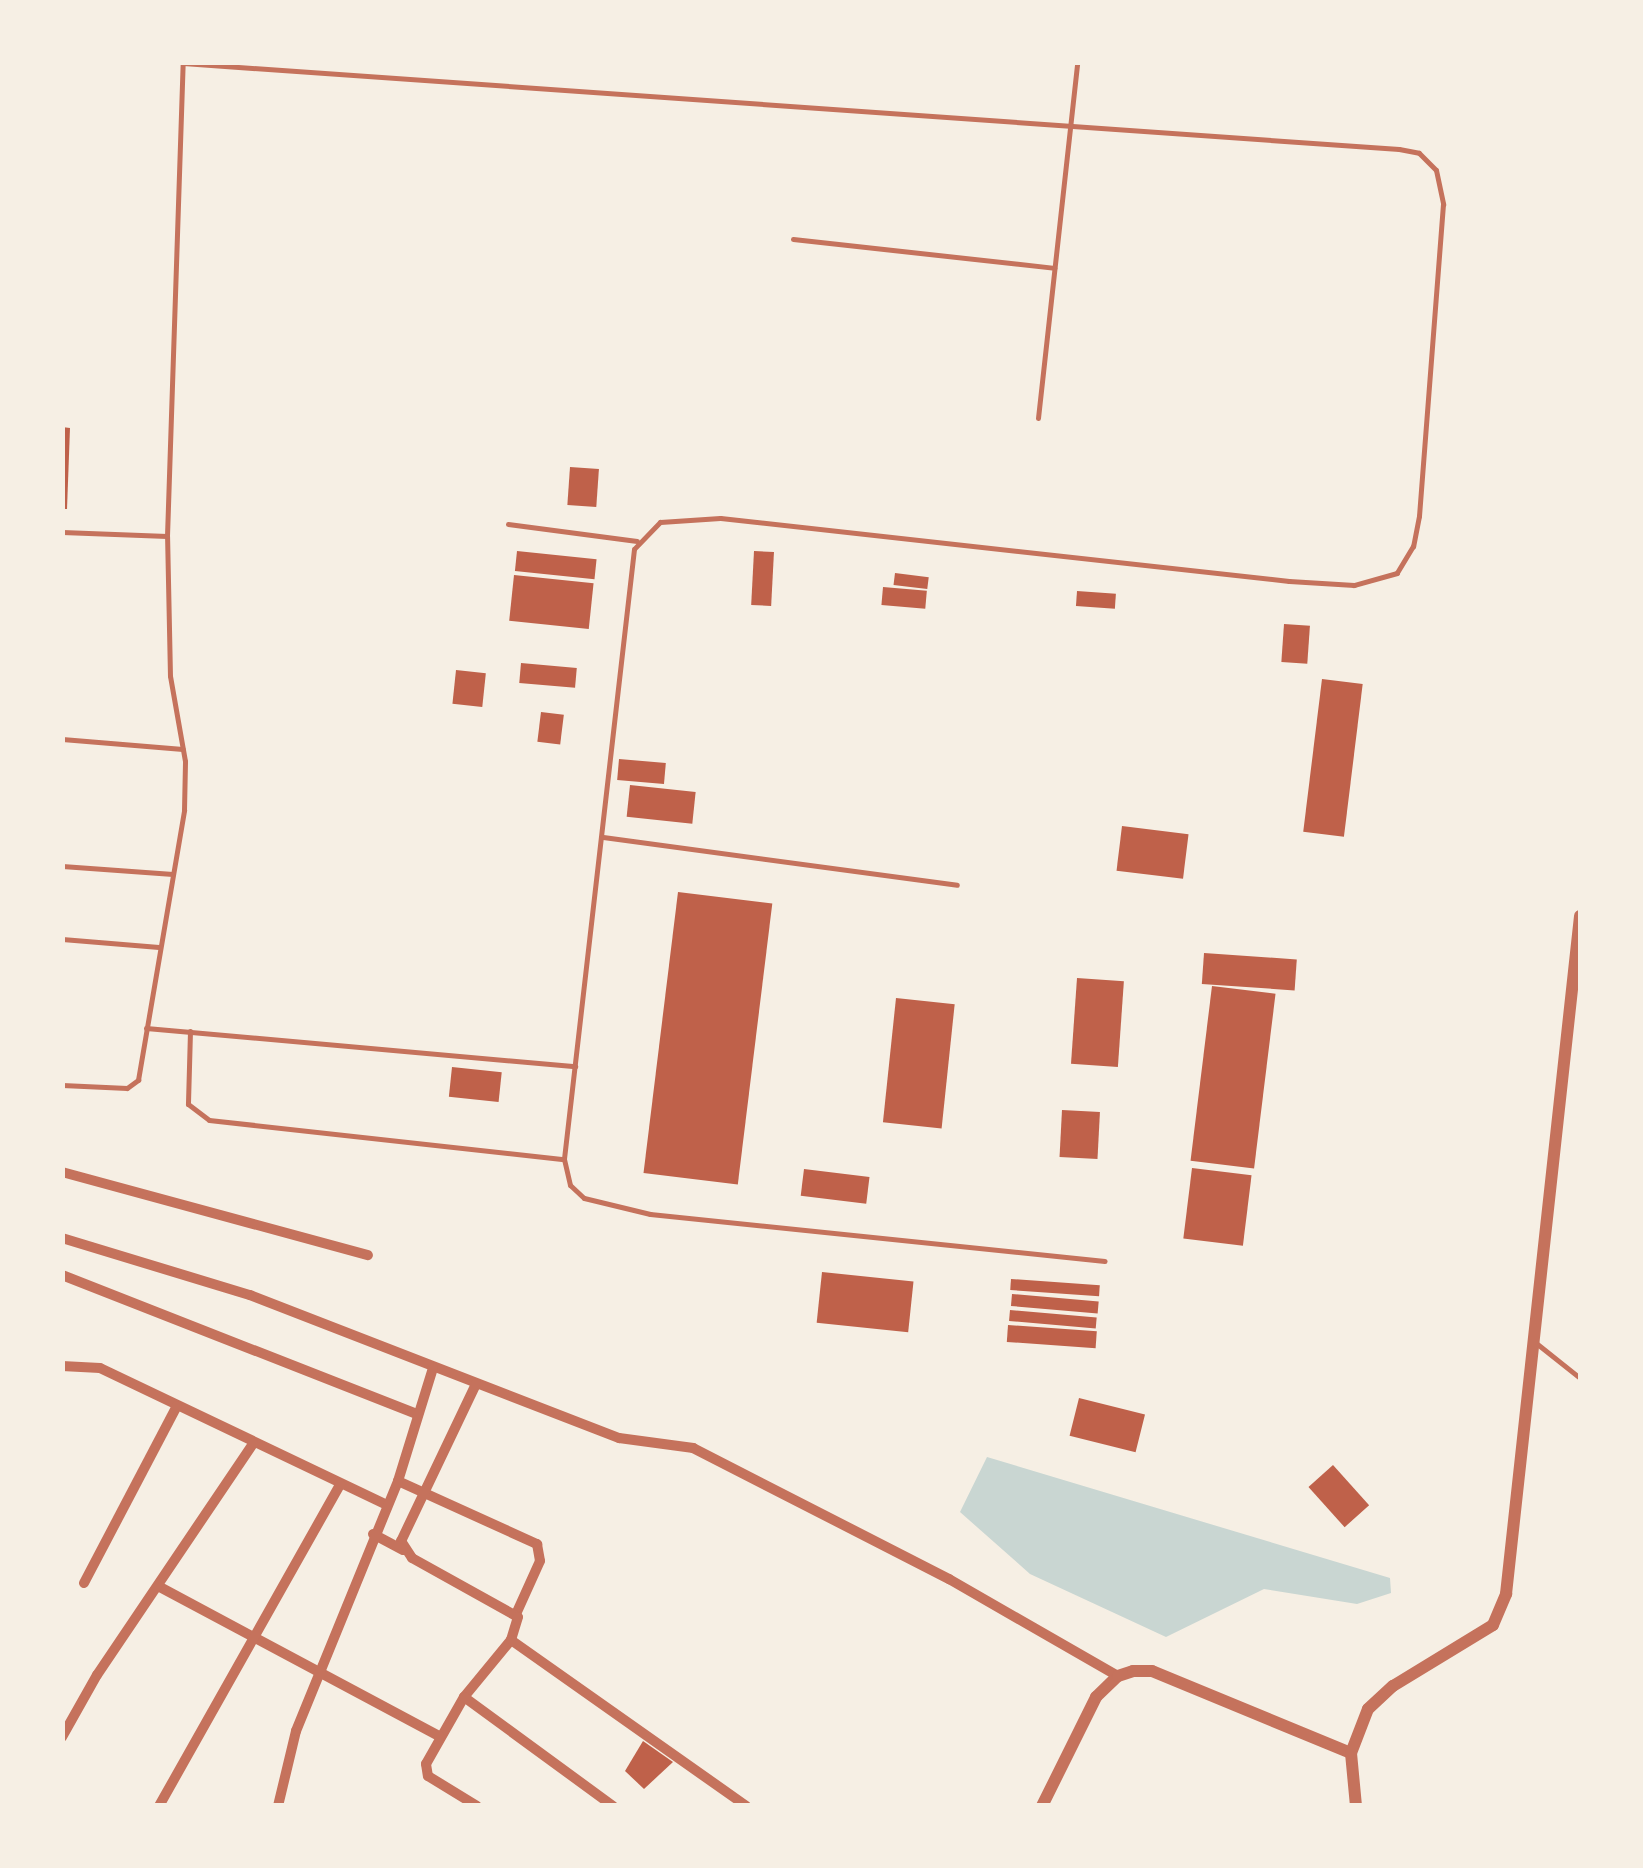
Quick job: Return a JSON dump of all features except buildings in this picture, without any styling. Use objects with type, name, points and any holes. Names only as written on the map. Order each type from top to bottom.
[{"type":"street","points":[[1356,1806],[1351,1753],[1368,1709],[1393,1686],[1493,1625],[1502,1609],[1575,1023],[1580,916]]},
{"type":"street","points":[[62,1172],[368,1256]]},
{"type":"street","points":[[62,1238],[250,1295],[619,1438],[693,1448],[949,1579],[1118,1676],[1152,1672],[1351,1753]]},
{"type":"street","points":[[62,1275],[94,1282],[417,1414]]},
{"type":"street","points":[[62,1366],[100,1368],[387,1505]]},
{"type":"street","points":[[278,1806],[318,1674],[398,1480],[433,1368]]},
{"type":"street","points":[[403,1550],[403,1532],[476,1384]]},
{"type":"street","points":[[84,1583],[177,1406]]},
{"type":"street","points":[[62,1737],[253,1444]]},
{"type":"street","points":[[398,1480],[422,1496],[537,1544],[540,1561],[516,1612],[511,1640],[438,1736],[425,1773],[477,1806]]},
{"type":"street","points":[[160,1806],[340,1485]]},
{"type":"street","points":[[373,1534],[516,1612]]},
{"type":"street","points":[[158,1586],[438,1736]]},
{"type":"street","points":[[511,1640],[746,1806]]},
{"type":"street","points":[[1042,1806],[1096,1697],[1118,1676]]},
{"type":"street","points":[[464,1697],[613,1806]]},
{"type":"lane","points":[[1038,418],[1076,62]]},
{"type":"lane","points":[[62,1086],[134,1087],[184,810],[184,749],[170,676],[167,536],[184,63],[1400,149],[1419,154],[1436,170],[1443,204],[1419,516],[1413,546],[1397,573],[1354,585],[1290,581],[720,518],[660,522],[637,540],[508,524]]},
{"type":"lane","points":[[793,239],[1054,268]]},
{"type":"lane","points":[[62,532],[167,536]]},
{"type":"lane","points":[[637,540],[564,1159],[570,1185],[584,1198],[650,1214],[1105,1261]]},
{"type":"lane","points":[[62,739],[184,749]]},
{"type":"lane","points":[[602,837],[957,884]]},
{"type":"lane","points":[[62,866],[173,874]]},
{"type":"lane","points":[[62,939],[160,948]]},
{"type":"lane","points":[[146,1028],[575,1066]]},
{"type":"lane","points":[[190,1031],[188,1104],[210,1120],[564,1159]]},
{"type":"lane","points":[[1536,1343],[1580,1378]]},
{"type":"shaded area","points":[[987,1457],[1390,1578],[1391,1593],[1357,1604],[1264,1589],[1166,1637],[1030,1574],[960,1512]]}]
